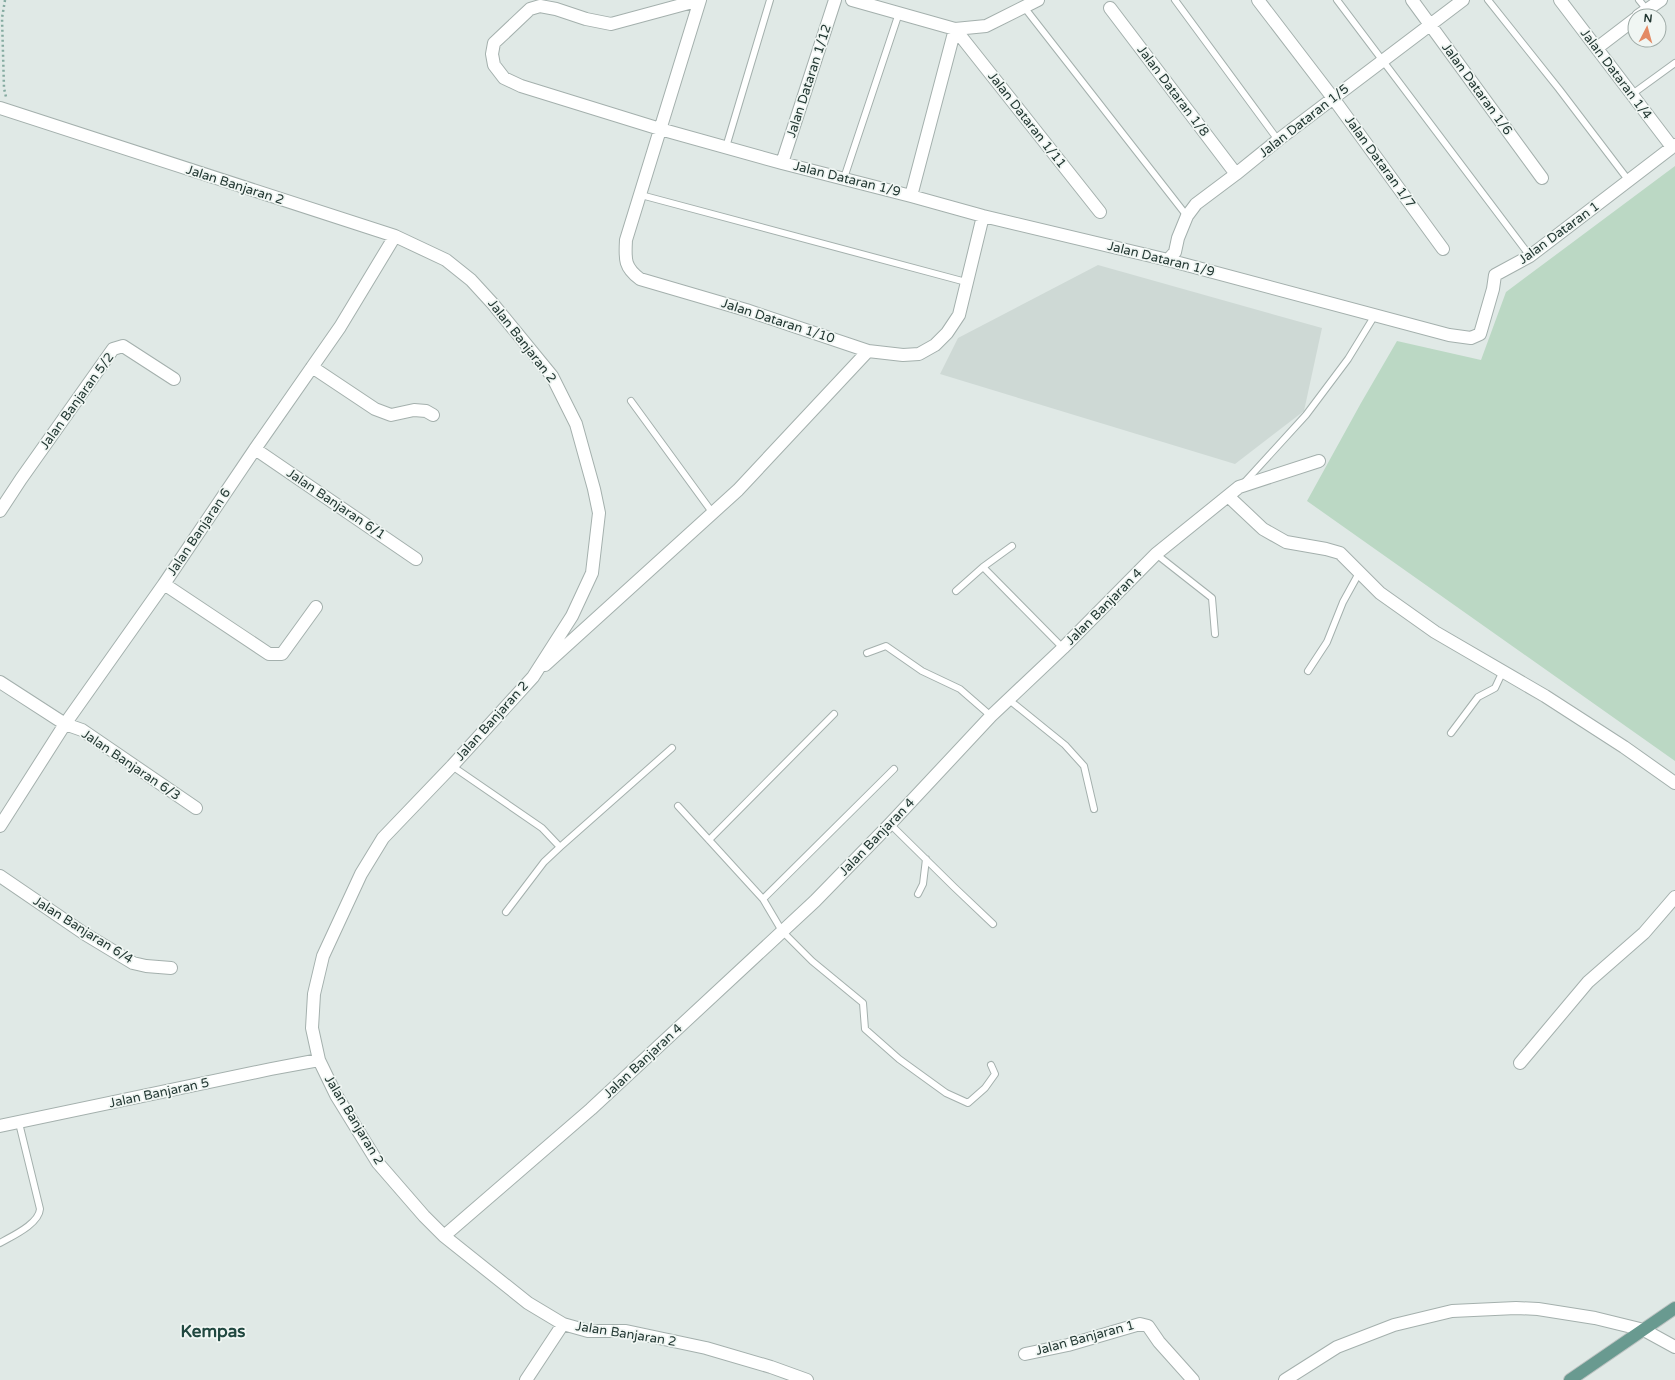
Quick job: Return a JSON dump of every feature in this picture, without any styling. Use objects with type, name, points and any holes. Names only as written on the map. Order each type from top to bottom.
[{"type":"main road","points":[[1570,1380],[1675,1308]]},
{"type":"street","name":"Jalan Dataran 1/10","points":[[700,0],[626,240],[625,260],[630,272],[640,279],[746,310],[868,351],[902,355],[919,354],[935,345],[947,333],[958,315],[983,216]]},
{"type":"street","name":"Jalan Dataran 1/9","points":[[700,0],[611,24],[586,19],[556,9],[540,6],[530,9],[494,43],[492,54],[494,65],[504,78],[521,86],[660,129],[983,216],[1168,260],[1449,335]]},
{"type":"street","name":"Jalan Dataran 1/12","points":[[782,163],[835,0]]},
{"type":"street","points":[[852,0],[955,29],[986,26],[1038,0]]},
{"type":"street","name":"Jalan Dataran 1/7","points":[[1258,0],[1333,98],[1443,249]]},
{"type":"street","name":"Jalan Dataran 1/6","points":[[1412,0],[1542,178]]},
{"type":"street","name":"Jalan Dataran 1/5","points":[[1168,260],[1175,252],[1178,238],[1187,216],[1196,204],[1463,0]]},
{"type":"street","name":"Jalan Dataran 1/4","points":[[1560,0],[1631,95],[1673,146]]},
{"type":"street","points":[[1643,8],[1660,0]]},
{"type":"street","name":"Jalan Dataran 1/8","points":[[1110,8],[1236,174]]},
{"type":"street","points":[[1597,48],[1627,25]]},
{"type":"street","points":[[911,196],[955,29]]},
{"type":"street","name":"Jalan Dataran 1/11","points":[[955,29],[1100,212]]},
{"type":"street","name":"Jalan Banjaran 2","points":[[2,109],[395,236],[446,260],[471,280],[493,304],[552,376],[576,424],[599,513],[592,573],[572,616],[533,677],[384,838],[361,874],[323,956],[314,994],[312,1028],[319,1060],[336,1095],[378,1163],[424,1216],[444,1236],[528,1303],[563,1324],[588,1331],[626,1331],[706,1348],[771,1367],[807,1380]]},
{"type":"street","name":"Jalan Dataran 1","points":[[1449,335],[1471,338],[1480,334],[1491,296],[1495,275],[1530,256],[1629,182],[1673,146]]},
{"type":"street","name":"Jalan Banjaran 6","points":[[0,826],[65,724],[164,584],[255,448],[340,327],[395,236]]},
{"type":"street","name":"Jalan Banjaran 5/2","points":[[0,511],[113,349],[123,346],[174,379]]},
{"type":"street","points":[[533,677],[618,598],[676,547],[712,512],[738,490],[868,351]]},
{"type":"street","points":[[312,366],[375,409],[382,412],[391,415],[414,410],[426,411],[433,415]]},
{"type":"street","name":"Jalan Banjaran 6/1","points":[[255,448],[416,559]]},
{"type":"street","name":"Jalan Banjaran 4","points":[[444,1236],[591,1109],[815,901],[890,824],[990,716],[1063,648],[1156,554],[1240,487],[1319,461]]},
{"type":"street","points":[[1228,496],[1263,529],[1286,542],[1340,553],[1380,593],[1435,632],[1503,671],[1624,748],[1675,783]]},
{"type":"street","points":[[164,584],[270,654],[282,654],[316,607]]},
{"type":"street","name":"Jalan Banjaran 6/3","points":[[0,682],[65,724],[82,730],[196,808]]},
{"type":"street","name":"Jalan Banjaran 6/4","points":[[0,876],[85,934],[128,960],[146,966],[171,968]]},
{"type":"street","points":[[1520,1063],[1588,982],[1644,933],[1675,897]]},
{"type":"street","name":"Jalan Banjaran 5","points":[[0,1126],[319,1060]]},
{"type":"street","points":[[1285,1380],[1338,1347],[1394,1325],[1452,1311],[1516,1308],[1538,1309],[1595,1318],[1644,1330],[1675,1347]]},
{"type":"street","points":[[526,1380],[563,1324]]},
{"type":"street","name":"Jalan Banjaran 1","points":[[1024,1354],[1068,1346],[1140,1324],[1148,1326],[1159,1342],[1193,1380]]},
{"type":"lane","points":[[726,147],[770,0]]},
{"type":"lane","points":[[1175,0],[1278,140]]},
{"type":"lane","points":[[1337,0],[1530,256]]},
{"type":"lane","points":[[1488,0],[1559,89],[1629,182]]},
{"type":"lane","points":[[1024,7],[1187,216]]},
{"type":"lane","points":[[844,178],[899,13]]},
{"type":"lane","points":[[1631,95],[1675,63]]},
{"type":"lane","points":[[641,195],[966,282]]},
{"type":"lane","points":[[1240,487],[1306,415],[1348,359],[1374,315]]},
{"type":"lane","points":[[631,402],[712,512]]},
{"type":"lane","points":[[956,592],[983,567],[1012,546]]},
{"type":"lane","points":[[1156,554],[1212,598],[1215,634]]},
{"type":"lane","points":[[983,567],[1063,648]]},
{"type":"lane","points":[[1308,672],[1327,642],[1343,602],[1359,572]]},
{"type":"lane","points":[[867,653],[886,646],[922,671],[960,689],[990,716]]},
{"type":"lane","points":[[1451,733],[1478,697],[1495,688],[1503,671]]},
{"type":"lane","points":[[1008,699],[1065,745],[1084,766],[1094,809]]},
{"type":"lane","points":[[709,840],[834,714]]},
{"type":"lane","points":[[506,912],[544,862],[672,748]]},
{"type":"lane","points":[[452,766],[542,828],[560,847]]},
{"type":"lane","points":[[763,899],[894,769]]},
{"type":"lane","points":[[678,806],[763,899],[782,931],[812,961],[863,1004],[865,1029],[899,1059],[946,1093],[968,1103],[985,1088],[995,1074],[991,1065]]},
{"type":"lane","points":[[890,824],[993,924]]},
{"type":"lane","points":[[918,894],[923,884],[926,859]]},
{"type":"lane","points":[[0,1243],[35,1221],[40,1215],[40,1209],[19,1123]]},
{"type":"path","points":[[2,109],[4,88],[2,18],[6,0]]},
{"type":"shaded area","points":[[1098,265],[1322,328],[1304,411],[1235,464],[940,374],[958,338]]},
{"type":"green space","points":[[1675,166],[1675,761],[1307,501],[1397,341],[1481,360],[1506,292]]},
{"type":"district","name":"Kempas","points":[[213,1331]]}]
